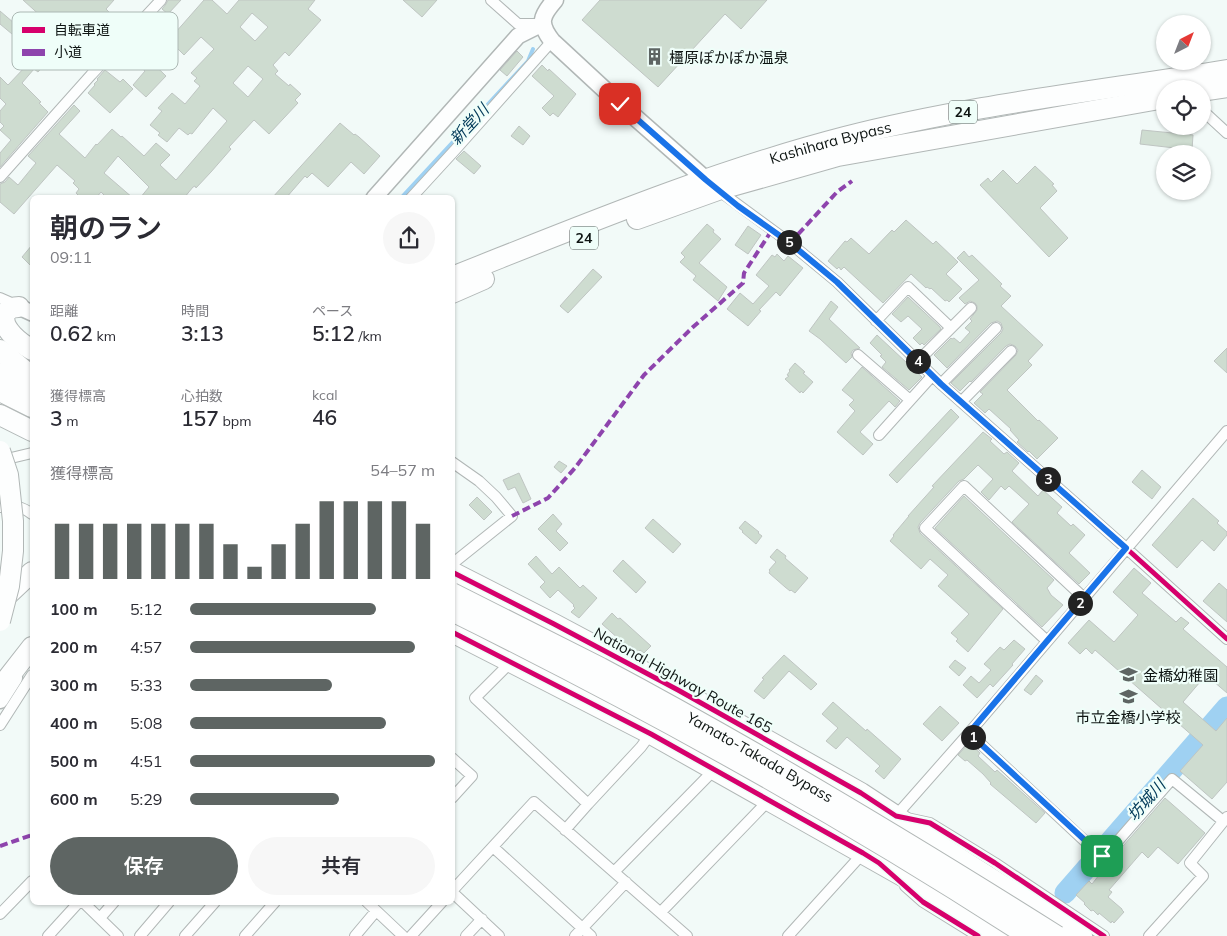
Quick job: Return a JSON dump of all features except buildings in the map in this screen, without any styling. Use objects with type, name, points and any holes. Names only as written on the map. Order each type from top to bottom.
[{"type":"highway","name":"Kashihara Bypass","points":[[455,291],[780,156],[817,145],[912,121],[1227,70]]},
{"type":"highway","points":[[1211,89],[1227,86]]},
{"type":"highway","name":"Kashihara Bypass","points":[[455,276],[664,194],[838,156],[1156,100]]},
{"type":"highway","points":[[26,310],[12,307],[7,312],[3,317],[2,339],[30,374]]},
{"type":"highway","points":[[2,339],[15,340],[30,349]]},
{"type":"highway","points":[[2,339],[30,362]]},
{"type":"highway","points":[[0,373],[30,389]]},
{"type":"highway","points":[[0,391],[30,406]]},
{"type":"highway","points":[[0,415],[30,430]]},
{"type":"highway","points":[[0,451],[8,475],[13,521],[13,551],[9,586],[0,622]]},
{"type":"highway","points":[[0,602],[30,574]]},
{"type":"highway","name":"National Highway Route 165","points":[[455,574],[678,690],[861,793],[924,836],[1082,936]]},
{"type":"highway","name":"Yamato-Takada Bypass","points":[[455,595],[601,668],[758,755],[921,851],[1057,936]]},
{"type":"highway","name":"Yamato-Takada Bypass","points":[[455,613],[594,683],[751,769],[913,864],[1028,936]]},
{"type":"highway","points":[[455,634],[715,769],[929,891],[1001,936]]},
{"type":"highway","points":[[0,688],[30,651]]},
{"type":"main road","points":[[555,0],[543,16],[542,24],[546,34],[620,104],[712,185]]},
{"type":"main road","points":[[0,700],[30,652]]},
{"type":"street","points":[[150,12],[161,0]]},
{"type":"street","points":[[491,0],[518,24],[542,24]]},
{"type":"street","points":[[377,195],[518,36],[542,24]]},
{"type":"street","points":[[414,195],[552,41]]},
{"type":"street","points":[[0,177],[96,70]]},
{"type":"street","points":[[1211,118],[1227,133]]},
{"type":"street","points":[[712,185],[804,254],[837,282],[932,376],[1227,639]]},
{"type":"street","points":[[876,321],[908,287],[951,328]]},
{"type":"street","points":[[0,298],[26,310]]},
{"type":"street","points":[[918,361],[971,308]]},
{"type":"street","points":[[941,384],[996,328]]},
{"type":"street","points":[[961,402],[1011,351]]},
{"type":"street","points":[[858,355],[910,400]]},
{"type":"street","points":[[879,435],[932,376]]},
{"type":"street","points":[[788,936],[871,858],[896,816],[1227,431]]},
{"type":"street","points":[[0,458],[30,454]]},
{"type":"street","points":[[455,464],[479,480],[512,516],[455,562]]},
{"type":"street","points":[[1047,641],[925,528],[964,486],[1084,598]]},
{"type":"street","points":[[0,507],[21,508],[30,513]]},
{"type":"street","points":[[554,624],[475,698],[588,804]]},
{"type":"street","points":[[0,725],[30,678]]},
{"type":"street","points":[[565,830],[641,748],[678,690]]},
{"type":"street","points":[[969,733],[1104,858],[1172,779],[1225,819],[1190,864],[1203,876],[1149,936]]},
{"type":"street","points":[[751,790],[777,745]]},
{"type":"street","points":[[455,761],[472,776],[455,795]]},
{"type":"street","points":[[614,872],[715,769]]},
{"type":"street","points":[[661,912],[770,800]]},
{"type":"street","points":[[455,889],[534,802],[687,936]]},
{"type":"street","points":[[896,816],[930,823],[1104,936]]},
{"type":"street","points":[[493,847],[591,936]]},
{"type":"street","points":[[871,858],[923,902],[978,936]]},
{"type":"street","points":[[0,914],[30,882]]},
{"type":"street","points":[[575,936],[626,882]]},
{"type":"street","points":[[455,895],[499,936]]},
{"type":"street","points":[[48,936],[76,905]]},
{"type":"street","points":[[86,905],[118,936]]},
{"type":"street","points":[[100,918],[111,905]]},
{"type":"street","points":[[140,936],[166,905]]},
{"type":"street","points":[[185,936],[212,905]]},
{"type":"street","points":[[245,936],[272,905]]},
{"type":"street","points":[[371,905],[403,936]]},
{"type":"street","points":[[411,936],[439,905]]},
{"type":"street","points":[[355,936],[376,911]]},
{"type":"street","points":[[466,936],[482,919]]},
{"type":"street","points":[[670,936],[678,927]]},
{"type":"waterway","name":"新堂川","points":[[404,195],[528,61],[533,49]]},
{"type":"waterway","name":"坊城川","points":[[1065,893],[1227,707]]},
{"type":"marked path","points":[[790,243],[837,192],[852,181]]},
{"type":"marked path","points":[[512,516],[548,498],[575,468],[644,375],[693,327],[743,283],[744,273],[772,230]]},
{"type":"marked path","points":[[0,846],[30,836]]},
{"type":"cycle path","points":[[718,190],[790,243],[837,282],[941,384],[1227,639]]},
{"type":"cycle path","points":[[455,574],[678,690],[861,793],[896,816],[930,823],[995,863],[1104,936]]},
{"type":"cycle path","points":[[455,634],[651,734],[863,853],[879,863],[923,902],[978,936]]},
{"type":"place","name":"橿原ぽかぽか温泉","points":[[655,57]]},
{"type":"place","name":"金橋幼稚園","points":[[1129,675]]},
{"type":"place","name":"市立金橋小学校","points":[[1128,696]]},
{"type":"route","points":[[620,104],[706,180],[738,206],[790,243],[837,282],[941,384],[1126,548],[969,733],[1102,856]]}]
